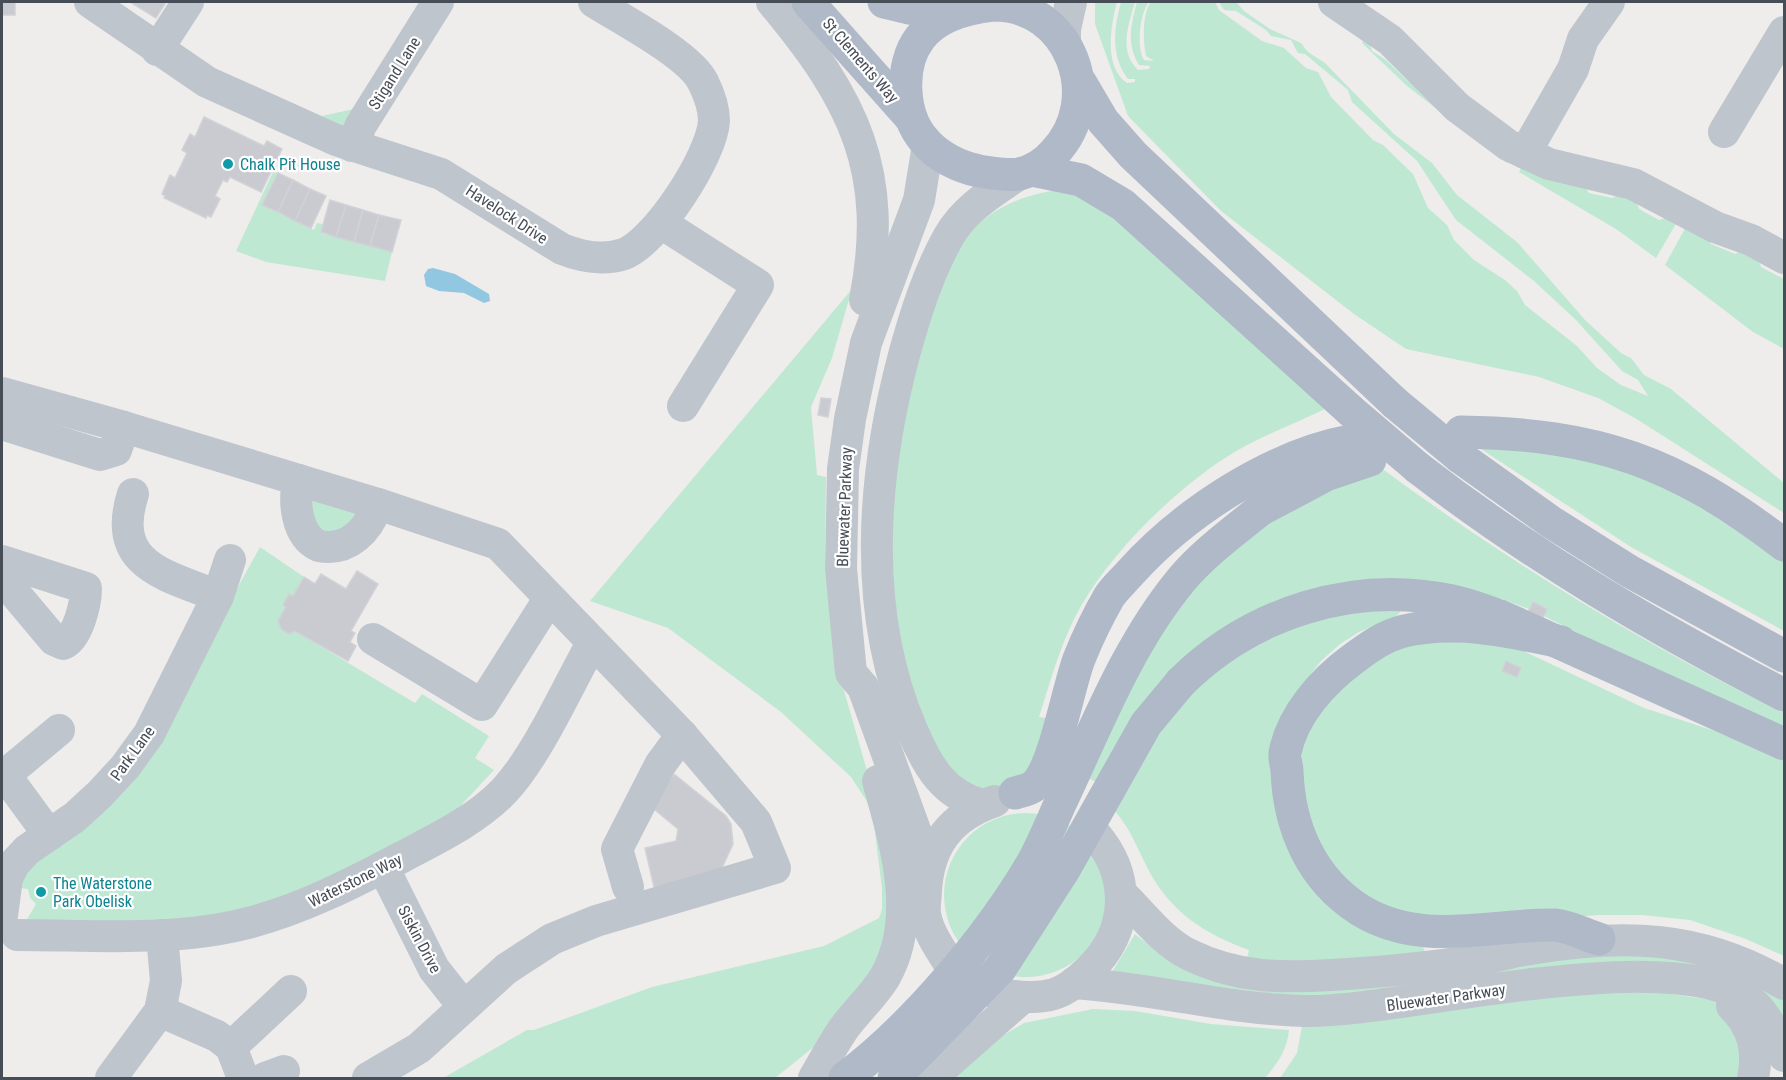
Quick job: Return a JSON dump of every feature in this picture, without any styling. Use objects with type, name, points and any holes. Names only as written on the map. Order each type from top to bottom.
[{"type":"main road","name":"St Clements Way","points":[[808,2],[920,132]]},
{"type":"main road","points":[[884,2],[909,9],[993,5],[1021,9],[1050,25],[1065,42],[1080,82],[1103,121],[1133,155],[1395,403],[1464,443],[1551,522],[1629,571],[1785,656]]},
{"type":"main road","points":[[964,7],[930,28],[914,47],[906,80],[920,132],[950,160],[968,168],[998,174],[1025,172],[1081,180],[1123,205],[1357,437],[1419,468],[1490,522],[1577,580],[1665,632],[1785,695]]},
{"type":"main road","points":[[1025,172],[1047,160],[1068,136],[1077,112],[1080,82]]},
{"type":"main road","points":[[1464,443],[1505,433],[1567,439],[1650,463],[1712,495],[1785,545]]},
{"type":"main road","points":[[844,1078],[880,1051],[978,944],[1034,860],[1127,664],[1160,610],[1184,577],[1209,551],[1260,510],[1326,476],[1357,437]]},
{"type":"main road","points":[[1030,797],[1046,765],[1079,659],[1089,638],[1110,596],[1147,554],[1223,495],[1270,470],[1324,446],[1357,437]]},
{"type":"main road","points":[[894,1078],[1000,969],[1065,868],[1146,724],[1181,682],[1219,649],[1258,625],[1311,605],[1370,595],[1401,594],[1453,601],[1500,616],[1561,642],[1785,744]]},
{"type":"main road","points":[[1561,642],[1497,629],[1458,625],[1403,631],[1374,643],[1333,673],[1306,706],[1285,754],[1287,793],[1294,826],[1314,865],[1342,897],[1371,916],[1421,932],[1450,933],[1558,925],[1599,939]]},
{"type":"street","name":"Havelock Drive","points":[[90,2],[157,50],[207,82],[290,121],[352,146],[448,177],[562,249],[582,257],[606,258],[625,253],[649,238],[661,223],[708,146],[714,122],[710,97],[702,79],[688,63],[594,2]]},
{"type":"street","points":[[157,50],[188,2]]},
{"type":"street","name":"Stigand Lane","points":[[352,146],[361,125],[438,2]]},
{"type":"street","points":[[772,2],[802,38],[830,81],[854,125],[863,151],[872,195],[874,219],[870,272],[862,311],[866,343]]},
{"type":"street","points":[[1065,42],[1065,29],[1071,2]]},
{"type":"street","points":[[1334,2],[1396,45],[1468,116],[1503,142],[1549,164],[1633,184],[1715,227],[1751,240],[1785,258]]},
{"type":"street","points":[[1525,153],[1577,62],[1583,39],[1609,2]]},
{"type":"street","points":[[1724,132],[1780,47]]},
{"type":"street","name":"Bluewater Parkway","points":[[920,132],[919,200],[866,343],[850,420],[842,489],[841,569],[851,673],[863,687],[928,866]]},
{"type":"street","points":[[983,805],[960,797],[942,783],[925,759],[900,701],[887,651],[882,612],[878,559],[879,504],[893,399],[912,326],[934,267],[949,236],[963,217],[979,201],[1025,172]]},
{"type":"street","points":[[661,223],[758,285],[683,406]]},
{"type":"street","points":[[2,393],[124,427],[378,504],[498,544],[682,735],[756,822],[775,868],[596,921],[552,939],[506,969],[419,1048],[368,1078]]},
{"type":"street","points":[[2,424],[100,455],[116,450],[124,427]]},
{"type":"street","points":[[299,480],[294,497],[296,513],[308,536],[319,546],[328,547],[358,537],[372,519],[378,504]]},
{"type":"street","points":[[133,494],[126,514],[126,535],[135,551],[149,566],[169,577],[218,596]]},
{"type":"street","name":"Park Lane","points":[[5,930],[8,861],[49,835],[100,794],[137,751],[148,734],[218,596],[230,560]]},
{"type":"street","points":[[2,561],[86,588],[78,621],[68,642],[62,644],[54,640],[2,578]]},
{"type":"street","points":[[373,639],[482,705],[549,599]]},
{"type":"street","name":"Waterstone Way","points":[[5,930],[162,934],[247,923],[302,905],[383,867],[451,832],[505,790],[528,759],[592,643]]},
{"type":"street","points":[[814,1078],[843,1030],[884,978],[898,946],[901,929],[899,875],[892,835],[851,673]]},
{"type":"street","points":[[49,835],[6,776],[59,730]]},
{"type":"street","points":[[628,887],[617,849],[660,765],[682,735]]},
{"type":"street","points":[[814,1078],[885,1013],[939,948],[925,913],[928,866],[942,838],[960,817],[983,805],[1030,797]]},
{"type":"street","points":[[931,1078],[1008,995],[1055,994],[1074,983],[1096,963],[1111,942],[1120,919],[1123,895],[1110,855],[1095,834]]},
{"type":"street","name":"Siskin Drive","points":[[383,867],[434,969],[464,1007]]},
{"type":"street","name":"Bluewater Parkway","points":[[1123,895],[1154,928],[1184,952],[1222,969],[1265,977],[1302,978],[1469,961],[1528,949],[1599,939],[1639,939],[1692,946],[1750,966],[1785,984]]},
{"type":"street","points":[[111,1078],[160,1011],[166,981],[162,934]]},
{"type":"street","name":"Bluewater Parkway","points":[[1074,983],[1224,1005],[1303,1011],[1351,1010],[1574,979],[1620,976],[1680,980],[1718,987],[1739,995],[1758,1008],[1772,1028],[1785,1056]]},
{"type":"street","points":[[1718,987],[1721,997],[1742,1017],[1752,1034],[1756,1056],[1753,1078]]},
{"type":"street","points":[[231,1047],[291,991]]},
{"type":"street","points":[[160,1011],[217,1036],[231,1047],[243,1078]]},
{"type":"green space","points":[[1095,2],[1117,2],[1111,34],[1112,56],[1119,76],[1127,83],[1135,82],[1135,79],[1128,79],[1122,70],[1115,41],[1121,2],[1135,2],[1128,28],[1127,46],[1128,54],[1138,70],[1149,69],[1150,66],[1139,65],[1132,49],[1132,26],[1137,2],[1149,2],[1141,22],[1140,47],[1144,60],[1154,61],[1146,56],[1144,43],[1146,13],[1151,2],[1215,2],[1219,10],[1262,41],[1284,48],[1306,68],[1318,72],[1331,97],[1373,140],[1383,145],[1413,174],[1428,208],[1447,225],[1454,240],[1474,260],[1505,280],[1517,291],[1525,305],[1577,346],[1597,368],[1621,385],[1648,396],[1638,380],[1622,371],[1576,320],[1534,281],[1456,220],[1417,161],[1352,102],[1348,90],[1305,54],[1298,53],[1291,40],[1271,36],[1266,30],[1236,11],[1224,10],[1219,2],[1236,2],[1244,11],[1270,29],[1301,43],[1308,52],[1325,63],[1394,134],[1432,163],[1457,195],[1517,242],[1585,320],[1621,353],[1631,358],[1644,375],[1671,389],[1784,483],[1784,513],[1635,418],[1598,398],[1539,377],[1406,349],[1354,314],[1221,211],[1128,116],[1095,24]]},
{"type":"green space","points":[[1367,35],[1372,51],[1386,60],[1409,82],[1422,84],[1510,158],[1507,163],[1407,86],[1362,43]]},
{"type":"green space","points":[[358,108],[348,127],[308,119]]},
{"type":"green space","points":[[1523,164],[1581,181],[1589,193],[1612,198],[1626,191],[1634,194],[1639,209],[1659,220],[1669,217],[1677,222],[1656,258],[1616,229],[1519,172]]},
{"type":"green space","points":[[273,172],[278,173],[262,205],[314,230],[317,223],[323,224],[321,233],[392,252],[385,281],[266,262],[236,251]]},
{"type":"green space","points":[[1065,189],[1125,223],[1329,407],[1249,444],[1216,464],[1150,519],[1111,562],[1081,606],[1057,661],[1039,717],[1053,719],[1025,773],[994,791],[974,787],[948,775],[918,710],[903,670],[899,648],[892,526],[898,441],[916,357],[929,316],[952,258],[960,244],[984,219],[1008,204],[1035,194]]},
{"type":"green space","points":[[1688,223],[1704,230],[1711,244],[1735,254],[1748,248],[1757,255],[1761,267],[1784,279],[1784,349],[1753,332],[1665,265]]},
{"type":"green space","points":[[852,289],[832,358],[811,407],[817,475],[826,477],[825,570],[835,659],[885,834],[892,946],[825,1038],[775,1078],[443,1078],[527,1030],[534,1030],[652,987],[824,946],[879,918],[882,909],[882,888],[872,809],[851,777],[781,712],[668,628],[590,601]]},
{"type":"green space","points":[[1542,446],[1639,469],[1784,560],[1784,631],[1631,547],[1481,449]]},
{"type":"green space","points":[[1381,468],[1478,536],[1577,600],[1679,659],[1784,713],[1784,732],[1734,711],[1544,616],[1547,609],[1533,602],[1529,609],[1502,599],[1452,587],[1236,620],[1200,644],[1096,782],[1086,777],[1115,714],[1182,599],[1258,524]]},
{"type":"green space","points":[[309,496],[346,503],[359,517],[325,540],[304,500]]},
{"type":"green space","points":[[260,547],[304,577],[293,596],[289,594],[283,605],[286,607],[281,623],[282,630],[289,634],[295,631],[415,703],[422,694],[489,736],[475,758],[494,770],[451,816],[374,863],[266,907],[171,923],[26,921],[36,904],[30,898],[28,889],[13,887],[174,703]]},
{"type":"green space","points":[[1402,609],[1397,616],[1359,632],[1340,644],[1320,662],[1295,695],[1283,837],[1423,947],[1426,954],[1323,963],[1247,959],[1249,950],[1204,929],[1190,920],[1167,898],[1148,869],[1129,830],[1113,809],[1116,801],[1178,703],[1241,650],[1320,616]]},
{"type":"green space","points":[[1400,636],[1511,645],[1644,708],[1715,731],[1784,761],[1784,956],[1746,939],[1690,920],[1642,915],[1600,915],[1454,926],[1354,897],[1296,811],[1305,720]],"holes":[[[1507,661],[1521,668],[1517,677],[1502,671]]]},
{"type":"green space","points":[[1026,813],[1042,814],[1057,819],[1084,837],[1102,864],[1107,879],[1107,911],[1102,926],[1084,953],[1057,971],[1042,976],[1026,977],[1010,976],[995,971],[968,953],[950,926],[945,911],[944,895],[945,879],[950,864],[968,837],[995,819],[1010,814]]},
{"type":"green space","points":[[1135,934],[1164,957],[1229,984],[1522,964],[1627,952],[1693,959],[1784,998],[1784,1027],[1693,969],[1628,961],[1308,998],[1111,974]]},
{"type":"green space","points":[[1612,984],[1717,1001],[1737,1018],[1747,1078],[1280,1078],[1297,1053],[1303,1021]]},
{"type":"green space","points":[[1093,1009],[1135,1011],[1211,1024],[1289,1030],[1281,1056],[1265,1078],[952,1078],[989,1044],[1024,1023]]},
{"type":"water","points":[[433,268],[455,274],[489,294],[490,301],[484,303],[464,293],[439,291],[426,286],[424,275],[428,269]]},
{"type":"building","points":[[2,2],[15,2],[15,15],[2,15]]},
{"type":"building","points":[[130,2],[166,2],[156,18]]},
{"type":"building","name":"Chalk Pit House","points":[[204,117],[264,146],[267,141],[282,149],[261,192],[230,177],[227,182],[223,180],[215,196],[220,199],[211,217],[207,215],[206,218],[164,198],[162,194],[170,175],[175,178],[187,153],[182,150],[190,134],[195,137]]},
{"type":"building","points":[[278,173],[293,180],[278,212],[262,205]]},
{"type":"building","points":[[293,180],[310,189],[295,221],[278,212]]},
{"type":"building","points":[[310,189],[326,196],[311,228],[295,221]]},
{"type":"building","points":[[330,200],[346,205],[336,237],[321,232]]},
{"type":"building","points":[[346,205],[363,210],[354,242],[336,237]]},
{"type":"building","points":[[363,210],[379,215],[370,246],[354,242]]},
{"type":"building","points":[[379,215],[401,220],[392,252],[370,246]]},
{"type":"building","points":[[821,398],[831,399],[828,417],[818,415]]},
{"type":"building","points":[[357,571],[378,584],[351,631],[355,633],[350,642],[356,646],[348,661],[295,631],[289,634],[282,630],[278,621],[286,607],[283,605],[289,594],[293,596],[304,577],[315,584],[321,574],[346,589]]},
{"type":"building","points":[[1533,602],[1547,609],[1543,618],[1528,612]]},
{"type":"building","points":[[1506,661],[1521,668],[1517,677],[1502,671]]},
{"type":"building","points":[[674,774],[726,816],[731,824],[733,844],[720,872],[655,891],[645,848],[676,841],[678,829],[649,805]]},
{"type":"place","name":"Chalk Pit House","points":[[228,164]]},
{"type":"place","name":"The Waterstone Park Obelisk","points":[[41,892]]}]
